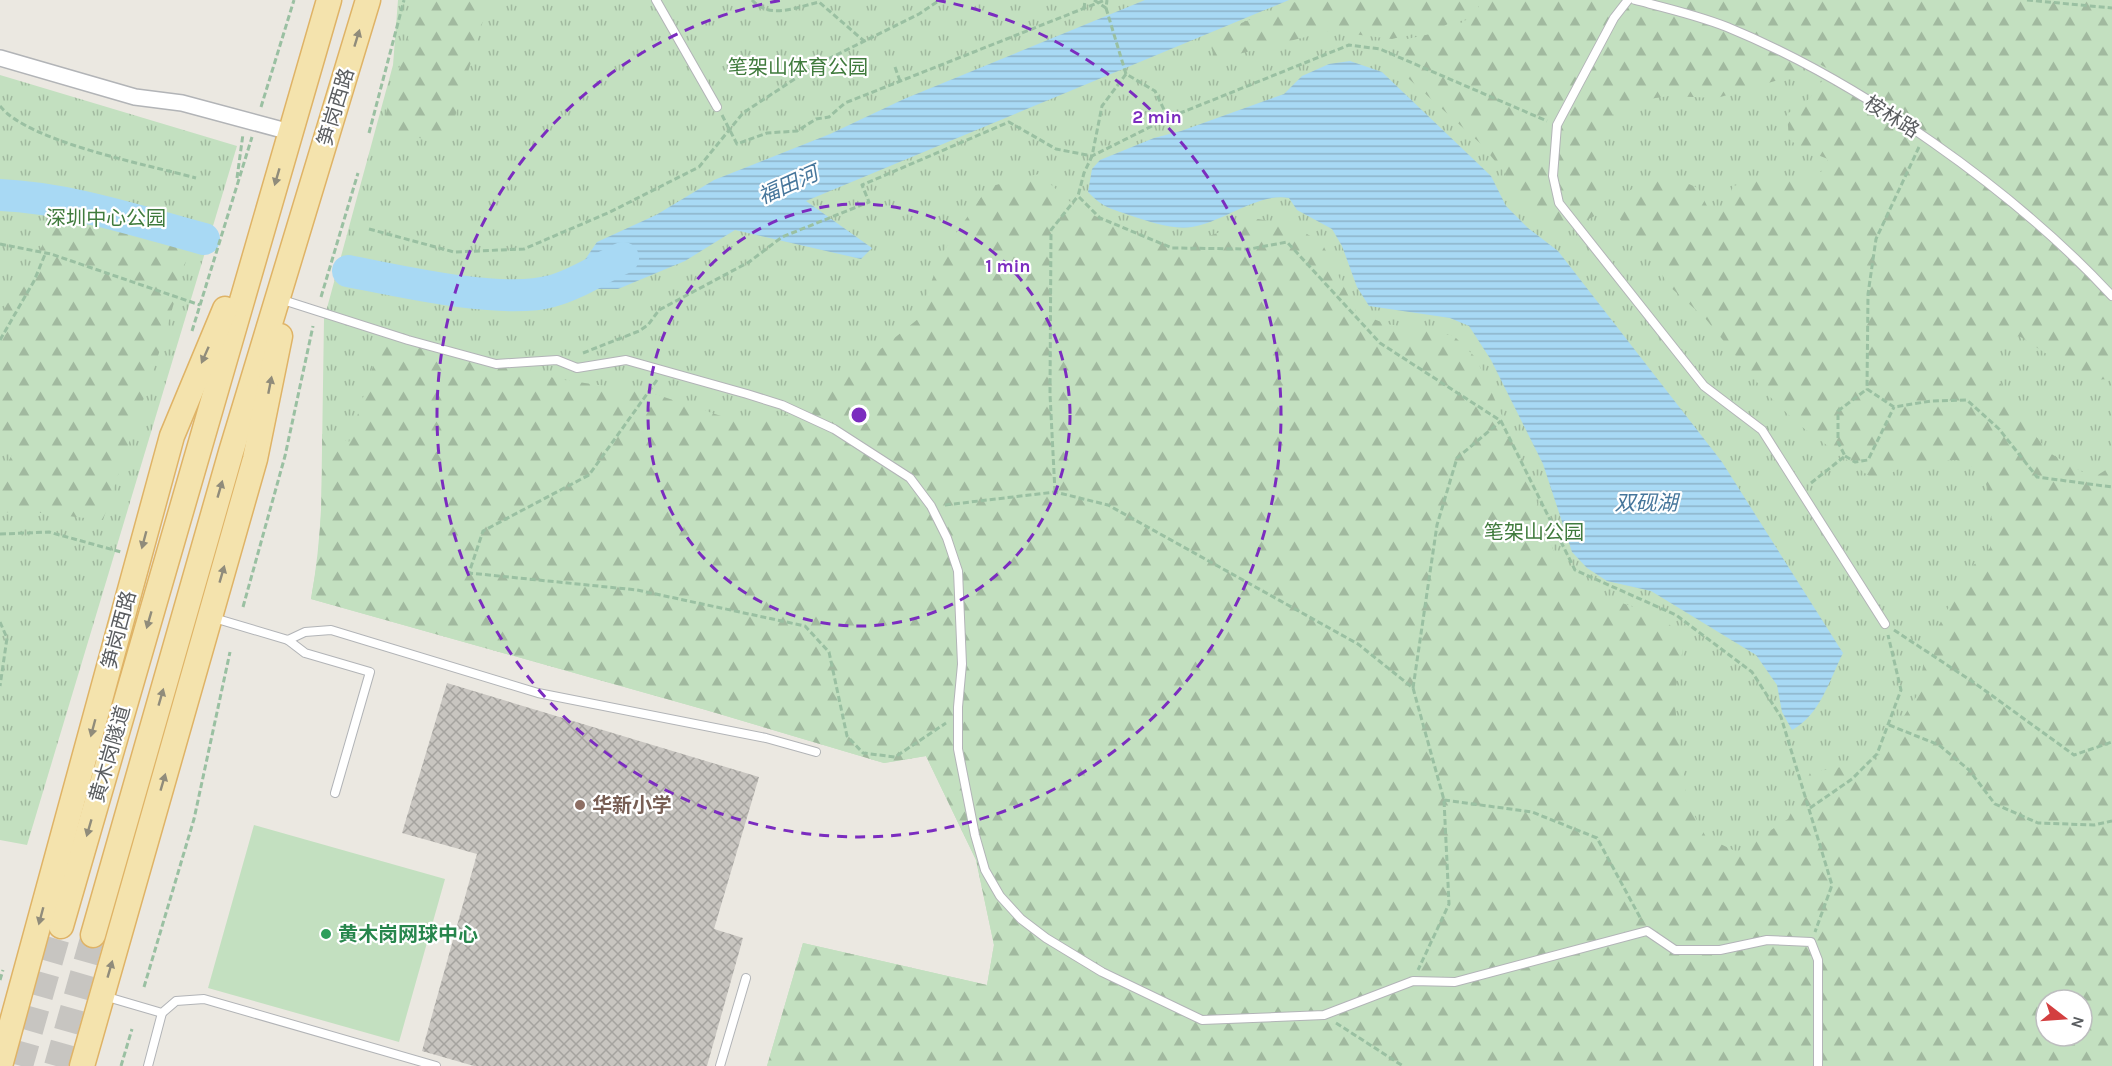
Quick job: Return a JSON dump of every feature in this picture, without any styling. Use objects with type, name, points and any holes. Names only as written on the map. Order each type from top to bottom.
[{"type":"main road","name":"笋岗西路","points":[[200,442],[329,0]]},
{"type":"main road","name":"笋岗西路","points":[[231,452],[368,0]]},
{"type":"main road","points":[[303,87],[338,98]]},
{"type":"main road","name":"笋岗西路","points":[[0,1066],[172,436],[269,204]]},
{"type":"main road","name":"笋岗西路","points":[[82,1066],[255,459],[303,214]]},
{"type":"main road","name":"黄木岗隧道","points":[[61,926],[200,442]]},
{"type":"main road","name":"黄木岗隧道","points":[[93,935],[231,452]]},
{"type":"street","points":[[0,58],[135,97],[182,103],[290,132]]},
{"type":"lane","points":[[656,0],[717,107]]},
{"type":"lane","points":[[1628,0],[1614,18],[1557,125],[1554,176],[1559,203],[1704,386],[1762,430],[1885,624]]},
{"type":"lane","name":"桉林路","points":[[1635,0],[1727,27],[1817,71],[1924,137],[2022,212],[2112,296]]},
{"type":"lane","points":[[286,301],[408,340],[496,364],[557,360],[577,368],[626,360],[782,405],[834,429],[910,478],[931,506],[947,538],[958,572],[962,642],[958,749],[975,835],[985,870],[1000,896],[1021,920],[1102,972],[1202,1020],[1324,1015],[1413,981],[1455,982],[1647,931],[1675,950],[1720,950],[1767,940],[1811,942],[1818,960],[1818,1066]]},
{"type":"lane","points":[[209,617],[288,640],[305,653],[370,672],[334,793]]},
{"type":"lane","points":[[288,640],[305,632],[331,630],[538,693],[766,738],[816,752]]},
{"type":"lane","points":[[720,1066],[746,978]]},
{"type":"lane","points":[[103,996],[162,1012]]},
{"type":"lane","points":[[148,1066],[162,1012],[176,1001],[204,999],[435,1066]]},
{"type":"path","points":[[0,244],[46,252],[200,305],[237,187],[251,122],[294,0]]},
{"type":"path","points":[[369,133],[404,0]]},
{"type":"path","points":[[752,0],[762,9],[772,12],[819,2],[864,41]]},
{"type":"path","points":[[369,229],[454,252],[524,249],[610,212],[699,167],[742,113],[816,65],[919,14],[940,0]]},
{"type":"path","points":[[1084,9],[1085,0]]},
{"type":"path","points":[[1094,0],[1106,8]]},
{"type":"path","points":[[717,107],[731,128],[738,144],[767,133],[797,131],[816,119],[829,117],[845,103],[1106,0],[1106,8],[1126,74],[1155,91],[1168,118]]},
{"type":"path","points":[[2027,0],[2112,8]]},
{"type":"path","points":[[557,360],[639,331],[648,325],[659,310],[749,262],[775,243],[869,202],[862,185],[1009,122],[1056,149],[1092,156],[1168,118],[1349,45],[1380,49],[1557,125]]},
{"type":"path","points":[[895,67],[900,81]]},
{"type":"path","points":[[1055,492],[1050,394],[1051,230],[1078,196],[1092,156],[1102,106],[1126,74]]},
{"type":"path","points":[[0,106],[8,116],[38,133],[196,178]]},
{"type":"path","points":[[237,187],[251,122]]},
{"type":"path","points":[[1867,389],[1868,294],[1876,239],[1924,137]]},
{"type":"path","points":[[321,297],[358,173]]},
{"type":"path","points":[[1078,196],[1100,218],[1172,248],[1250,249],[1287,242],[1380,343],[1501,421],[1575,570],[1676,615],[1752,672],[1781,717],[1832,885],[1811,942]]},
{"type":"path","points":[[0,340],[34,281],[46,252]]},
{"type":"path","points":[[243,607],[285,456],[313,326]]},
{"type":"path","points":[[663,371],[589,474],[483,531],[469,573],[637,590],[805,626],[829,652],[847,736],[864,753],[894,757],[958,716]]},
{"type":"path","points":[[1867,389],[1894,407],[1931,401],[1967,400],[1999,429],[2037,477],[2112,487]]},
{"type":"path","points":[[1867,389],[1838,411],[1838,442],[1845,456],[1855,462],[1868,460],[1894,407]]},
{"type":"path","points":[[1413,981],[1449,904],[1444,800],[1413,688],[1437,525],[1457,458],[1501,421]]},
{"type":"path","points":[[1802,490],[1845,456]]},
{"type":"path","points":[[931,506],[1055,492],[1108,505],[1358,644],[1413,688]]},
{"type":"path","points":[[0,534],[48,532],[120,551]]},
{"type":"path","points":[[0,622],[8,638],[0,686]]},
{"type":"path","points":[[1810,808],[1852,778],[1877,754],[1889,725],[1901,690],[1885,624]]},
{"type":"path","points":[[1885,624],[1976,684],[2074,755],[2112,742]]},
{"type":"path","points":[[144,987],[194,819],[230,652]]},
{"type":"path","points":[[1889,725],[1939,745],[1969,770],[1995,804],[2038,823],[2094,825],[2112,821]]},
{"type":"path","points":[[1444,800],[1532,812],[1597,838],[1647,931]]},
{"type":"path","points":[[1324,1015],[1402,1066]]},
{"type":"path","points":[[121,1066],[132,1029]]},
{"type":"green space","name":"笔架山公园","points":[[398,0],[2112,0],[2112,1066],[767,1066],[803,943],[987,985],[994,945],[976,860],[926,756],[884,763],[706,710],[311,599],[318,557],[321,516],[324,319],[393,65]]},
{"type":"green space","points":[[419,0],[489,0],[448,141],[380,134]]},
{"type":"green space","points":[[1300,0],[1474,0],[1470,12],[1444,26],[1392,39],[1329,31],[1215,60],[1208,36]]},
{"type":"green space","name":"笔架山公园","points":[[1481,0],[2112,1],[2112,379],[2087,380],[2019,336],[2002,340],[1995,350],[2000,383],[2048,452],[2093,478],[2112,466],[2112,1066],[767,1066],[803,943],[987,985],[994,945],[976,860],[926,756],[884,763],[706,710],[311,599],[321,517],[322,434],[349,442],[385,328],[558,379],[652,393],[748,425],[805,410],[918,319],[941,255],[988,187],[1039,174],[1076,207],[1140,237],[1203,238],[1258,219],[1292,225],[1322,243],[1357,313],[1387,324],[1454,336],[1476,358],[1523,462],[1560,570],[1590,592],[1657,615],[1685,637],[1674,698],[1687,802],[1706,837],[1737,852],[1788,819],[1810,773],[1876,760],[1918,694],[1926,649],[1969,570],[1990,548],[1992,503],[1982,471],[1956,460],[1922,462],[1903,466],[1877,482],[1798,424],[1765,392],[1705,318],[1669,286],[1646,248],[1617,216],[1624,193],[1650,181],[1673,177],[1698,188],[1709,210],[1726,208],[1733,186],[1769,178],[1812,177],[1822,171],[1828,159],[1802,149],[1789,139],[1787,114],[1809,99],[1830,70],[1814,61],[1785,78],[1717,98],[1669,96],[1636,101],[1608,118],[1598,142],[1598,214],[1567,231],[1539,216],[1513,194],[1504,172],[1481,144],[1399,70],[1402,40],[1449,30],[1476,14]]},
{"type":"green space","name":"深圳中心公园","points":[[0,75],[237,146],[27,845],[0,840]]},
{"type":"green space","points":[[60,216],[175,238],[190,247],[163,341],[103,520],[24,511],[0,513],[0,476],[21,439],[0,437],[0,316]]},
{"type":"green space","name":"黄木岗网球中心","points":[[254,825],[445,879],[399,1042],[208,988]]},
{"type":"water","points":[[1145,0],[1289,0],[806,201],[872,248],[861,259],[735,230],[685,261],[618,289],[590,289],[580,267],[597,242],[656,215],[714,180],[830,134],[904,99]]},
{"type":"water","name":"双砚湖","points":[[1350,61],[1382,72],[1491,176],[1506,206],[1528,228],[1558,251],[1722,462],[1843,653],[1823,696],[1802,724],[1792,730],[1782,712],[1777,685],[1756,655],[1651,591],[1607,581],[1587,568],[1572,552],[1543,464],[1491,360],[1469,326],[1450,318],[1369,306],[1357,287],[1342,246],[1332,229],[1297,210],[1289,198],[1266,199],[1216,220],[1184,228],[1162,225],[1113,210],[1098,202],[1088,192],[1092,169],[1100,160],[1154,138],[1181,131],[1284,94],[1302,76],[1329,64]]},
{"type":"building","points":[[447,683],[759,777],[714,929],[743,938],[707,1066],[474,1066],[422,1051],[477,854],[402,833]]},
{"type":"waterway","name":"福田河","points":[[0,195],[77,205],[204,239]]},
{"type":"waterway","name":"福田河","points":[[348,271],[451,290],[531,295],[570,285],[623,258]]},
{"type":"tunnel","points":[[21,1066],[61,926]]},
{"type":"tunnel","points":[[56,1066],[93,935]]},
{"type":"place","name":"华新小学","points":[[580,805]]},
{"type":"place","name":"黄木岗网球中心","points":[[326,934]]},
{"type":"park label","name":"笔架山体育公园","points":[[798,67]]}]
